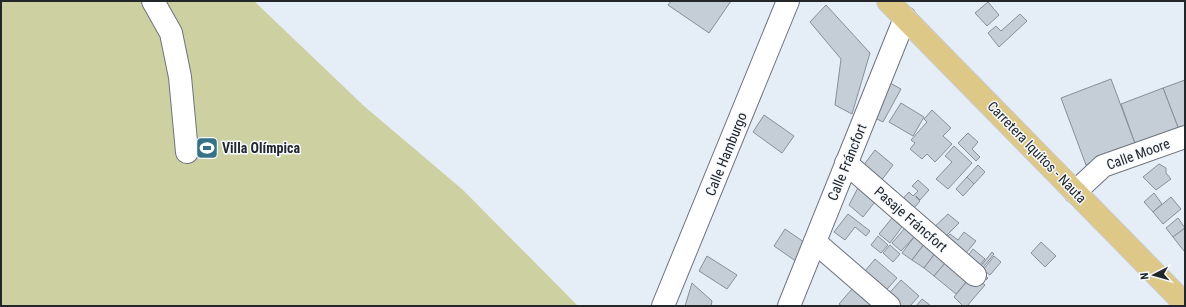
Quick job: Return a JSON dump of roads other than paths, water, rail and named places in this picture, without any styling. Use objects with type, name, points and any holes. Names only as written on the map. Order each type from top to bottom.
[{"type":"main road","name":"Carretera Iquitos - Nauta","points":[[888,1],[1185,304]]},
{"type":"street","points":[[152,1],[171,33],[180,77],[187,152]]},
{"type":"street","name":"Calle Hamburgo","points":[[663,306],[788,1]]},
{"type":"street","name":"Calle Fráncfort","points":[[789,306],[905,18]]},
{"type":"street","name":"Calle Moore","points":[[1075,192],[1103,166],[1185,137]]},
{"type":"street","name":"Pasaje Fráncfort","points":[[846,164],[975,275]]},
{"type":"street","points":[[814,242],[889,306]]},
{"type":"place","name":"Villa Olímpica","points":[[207,148]]}]
